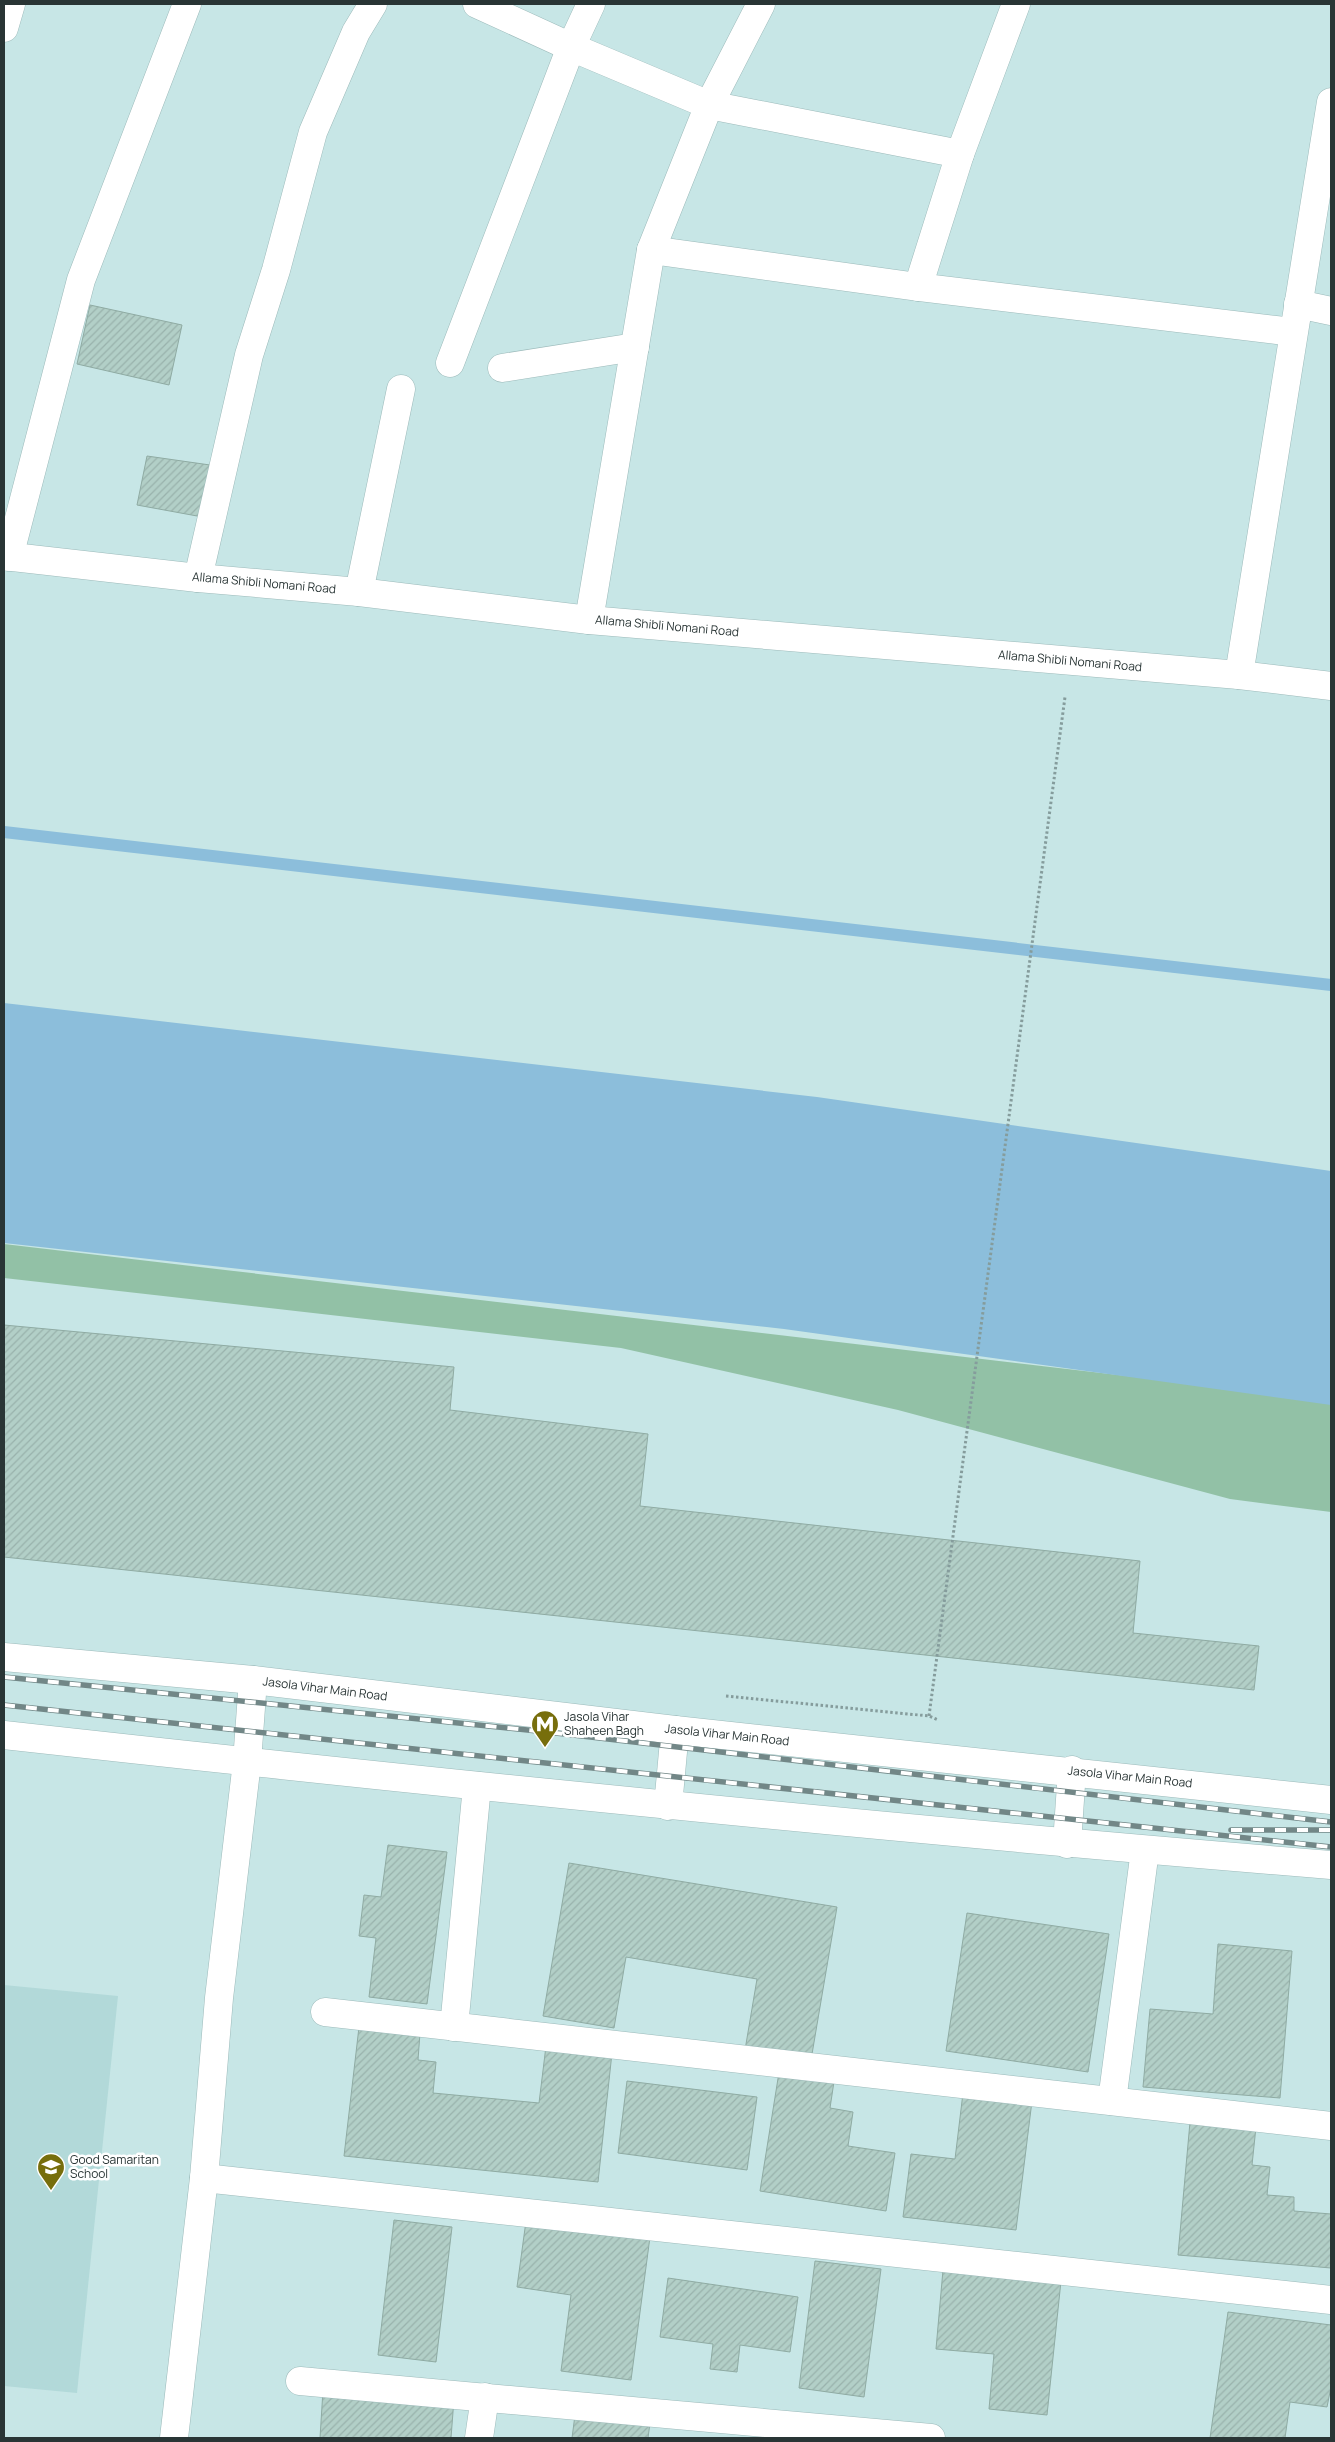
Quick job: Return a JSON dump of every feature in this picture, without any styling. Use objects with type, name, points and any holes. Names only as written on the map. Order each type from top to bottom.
[{"type":"street","points":[[4,28],[12,4]]},
{"type":"street","points":[[6,557],[81,280],[187,4]]},
{"type":"street","points":[[198,578],[249,355],[276,270],[314,132],[356,32],[373,4]]},
{"type":"street","points":[[477,4],[571,48],[709,105],[960,154]]},
{"type":"street","points":[[450,363],[571,48],[592,4]]},
{"type":"street","points":[[589,620],[651,250],[709,105],[761,4]]},
{"type":"street","points":[[918,287],[960,154],[1016,4]]},
{"type":"street","points":[[1239,675],[1292,332],[1331,102]]},
{"type":"street","points":[[651,250],[918,287],[1292,332]]},
{"type":"street","points":[[1298,304],[1331,311]]},
{"type":"street","points":[[502,368],[635,347]]},
{"type":"street","points":[[359,592],[401,389]]},
{"type":"street","name":"Allama Shibli Nomani Road","points":[[6,557],[198,578],[359,592],[589,620],[1239,675],[1331,686]]},
{"type":"street","name":"Jasola Vihar Main Road","points":[[4,1657],[253,1680],[675,1730],[1072,1770],[1331,1800]]},
{"type":"street","points":[[174,2438],[204,2178],[219,1998],[247,1762],[253,1680]]},
{"type":"street","points":[[668,1806],[675,1730]]},
{"type":"street","points":[[4,1735],[668,1806],[1067,1844],[1331,1865]]},
{"type":"street","points":[[1067,1844],[1072,1770]]},
{"type":"street","points":[[454,2027],[477,1786]]},
{"type":"street","points":[[1112,2102],[1146,1850]]},
{"type":"street","points":[[325,2012],[1331,2126]]},
{"type":"street","points":[[204,2178],[1331,2300]]},
{"type":"street","points":[[300,2381],[485,2397],[879,2436],[931,2438]]},
{"type":"street","points":[[479,2438],[485,2397]]},
{"type":"path","points":[[930,1716],[1070,661]]},
{"type":"shaded area","points":[[4,1003],[817,1097],[1331,1171],[1331,1405],[784,1329],[4,1243]]},
{"type":"shaded area","name":"Good Samaritan School","points":[[4,1985],[118,1996],[77,2393],[4,2386]]},
{"type":"green space","points":[[4,1244],[1331,1400],[1331,1512],[1230,1499],[898,1410],[621,1348],[4,1278]]},
{"type":"building","points":[[90,305],[182,325],[169,385],[77,364]]},
{"type":"building","points":[[147,456],[217,466],[208,518],[137,505]]},
{"type":"building","points":[[4,1325],[454,1367],[450,1410],[648,1434],[640,1506],[1140,1561],[1133,1633],[1259,1646],[1254,1690],[4,1557]]},
{"type":"building","points":[[388,1845],[447,1852],[427,2004],[369,1997],[376,1938],[359,1936],[364,1895],[381,1897]]},
{"type":"building","points":[[569,1863],[837,1907],[811,2060],[745,2050],[757,1979],[626,1957],[614,2028],[543,2016]]},
{"type":"building","points":[[967,1913],[1109,1934],[1088,2072],[946,2051]]},
{"type":"building","points":[[1218,1944],[1292,1951],[1280,2098],[1143,2087],[1150,2009],[1213,2014]]},
{"type":"building","points":[[359,2027],[420,2033],[418,2060],[436,2062],[433,2093],[539,2103],[546,2046],[612,2053],[598,2182],[344,2156]]},
{"type":"building","points":[[780,2066],[835,2075],[830,2108],[853,2112],[848,2146],[895,2153],[886,2211],[760,2191]]},
{"type":"building","points":[[627,2081],[757,2097],[747,2170],[618,2153]]},
{"type":"building","points":[[963,2093],[1032,2101],[1016,2230],[903,2217],[911,2154],[955,2159]]},
{"type":"building","points":[[1190,2122],[1256,2127],[1252,2165],[1270,2167],[1267,2195],[1294,2197],[1294,2211],[1331,2214],[1331,2268],[1178,2255]]},
{"type":"building","points":[[394,2220],[452,2227],[436,2362],[378,2355]]},
{"type":"building","points":[[526,2221],[650,2237],[631,2380],[561,2371],[571,2295],[517,2287]]},
{"type":"building","points":[[815,2261],[881,2269],[864,2397],[799,2388]]},
{"type":"building","points":[[943,2270],[1061,2281],[1047,2415],[989,2409],[994,2354],[936,2349]]},
{"type":"building","points":[[668,2278],[798,2297],[790,2352],[740,2345],[737,2372],[710,2369],[713,2344],[660,2337]]},
{"type":"building","points":[[1228,2312],[1331,2325],[1331,2387],[1327,2407],[1290,2402],[1285,2438],[1210,2438]]},
{"type":"building","points":[[323,2390],[454,2399],[451,2438],[320,2438]]},
{"type":"building","points":[[575,2415],[650,2423],[648,2438],[572,2438]]},
{"type":"waterway","points":[[4,832],[1331,985]]},
{"type":"railway","points":[[4,1677],[547,1732],[1331,1822]]},
{"type":"railway","points":[[4,1705],[1331,1847]]},
{"type":"railway","points":[[1231,1830],[1331,1830]]},
{"type":"place","name":"Jasola Vihar Shaheen Bagh","points":[[545,1748]]},
{"type":"place","name":"Good Samaritan School","points":[[51,2191]]}]
